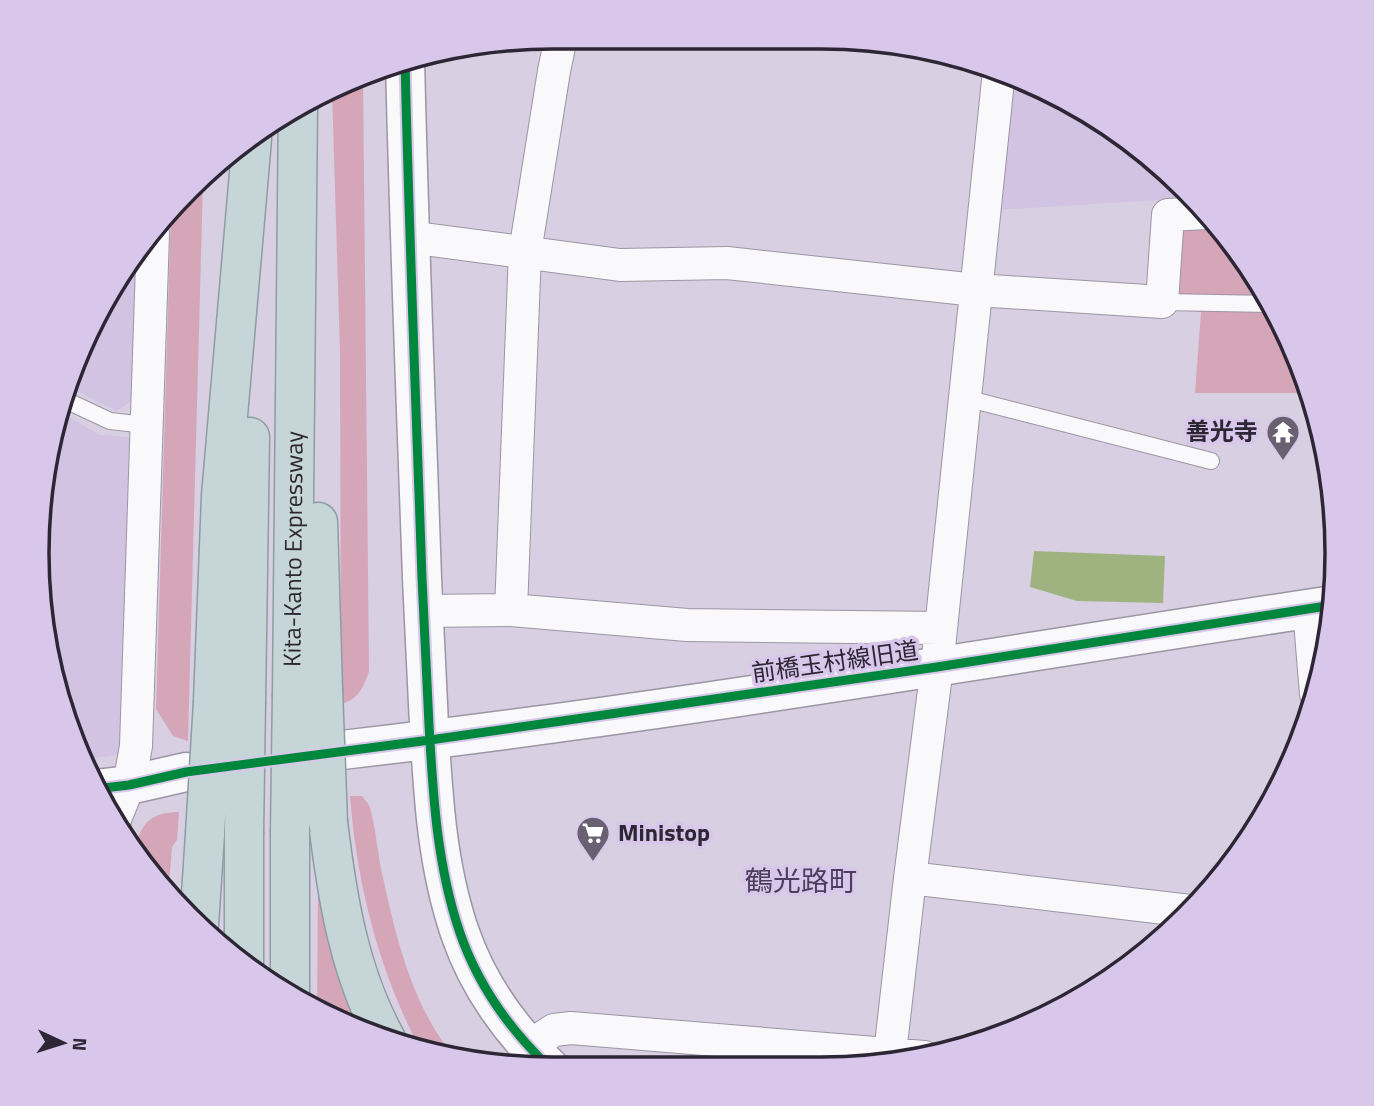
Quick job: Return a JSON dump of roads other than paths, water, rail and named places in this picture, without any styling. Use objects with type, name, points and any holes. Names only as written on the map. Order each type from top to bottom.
[{"type":"highway","points":[[300,118],[318,497],[308,692],[337,893],[349,943],[381,1026]]},
{"type":"highway","points":[[244,951],[244,834],[229,701],[221,496],[251,149]]},
{"type":"highway","name":"Kita-Kanto Expressway","points":[[290,982],[290,832],[308,692]]},
{"type":"highway","points":[[200,912],[205,834],[229,701]]},
{"type":"street","points":[[511,610],[525,252],[559,49]]},
{"type":"street","points":[[405,72],[409,237],[432,795],[448,891],[474,968],[509,1024],[538,1057]]},
{"type":"street","points":[[891,1052],[937,667],[998,81]]},
{"type":"street","points":[[409,237],[620,265],[727,263],[976,290],[1162,302],[1168,215],[1193,214]]},
{"type":"street","points":[[113,798],[135,746],[153,247]]},
{"type":"street","name":"前橋玉村線旧道","points":[[342,750],[430,740],[937,667],[1321,607]]},
{"type":"street","points":[[424,611],[511,610],[687,625],[940,628]]},
{"type":"street","points":[[113,798],[186,772]]},
{"type":"street","points":[[910,878],[1177,909]]},
{"type":"street","points":[[540,1057],[554,1030],[571,1028],[861,1055]]},
{"type":"lane","points":[[1162,302],[1259,304]]},
{"type":"lane","points":[[965,398],[1211,461]]},
{"type":"lane","points":[[72,403],[110,421],[146,425]]},
{"type":"place","name":"善光寺","points":[[1283,462]]},
{"type":"place","name":"Ministop","points":[[593,863]]},
{"type":"district","name":"鶴光路町","points":[[801,881]]}]
